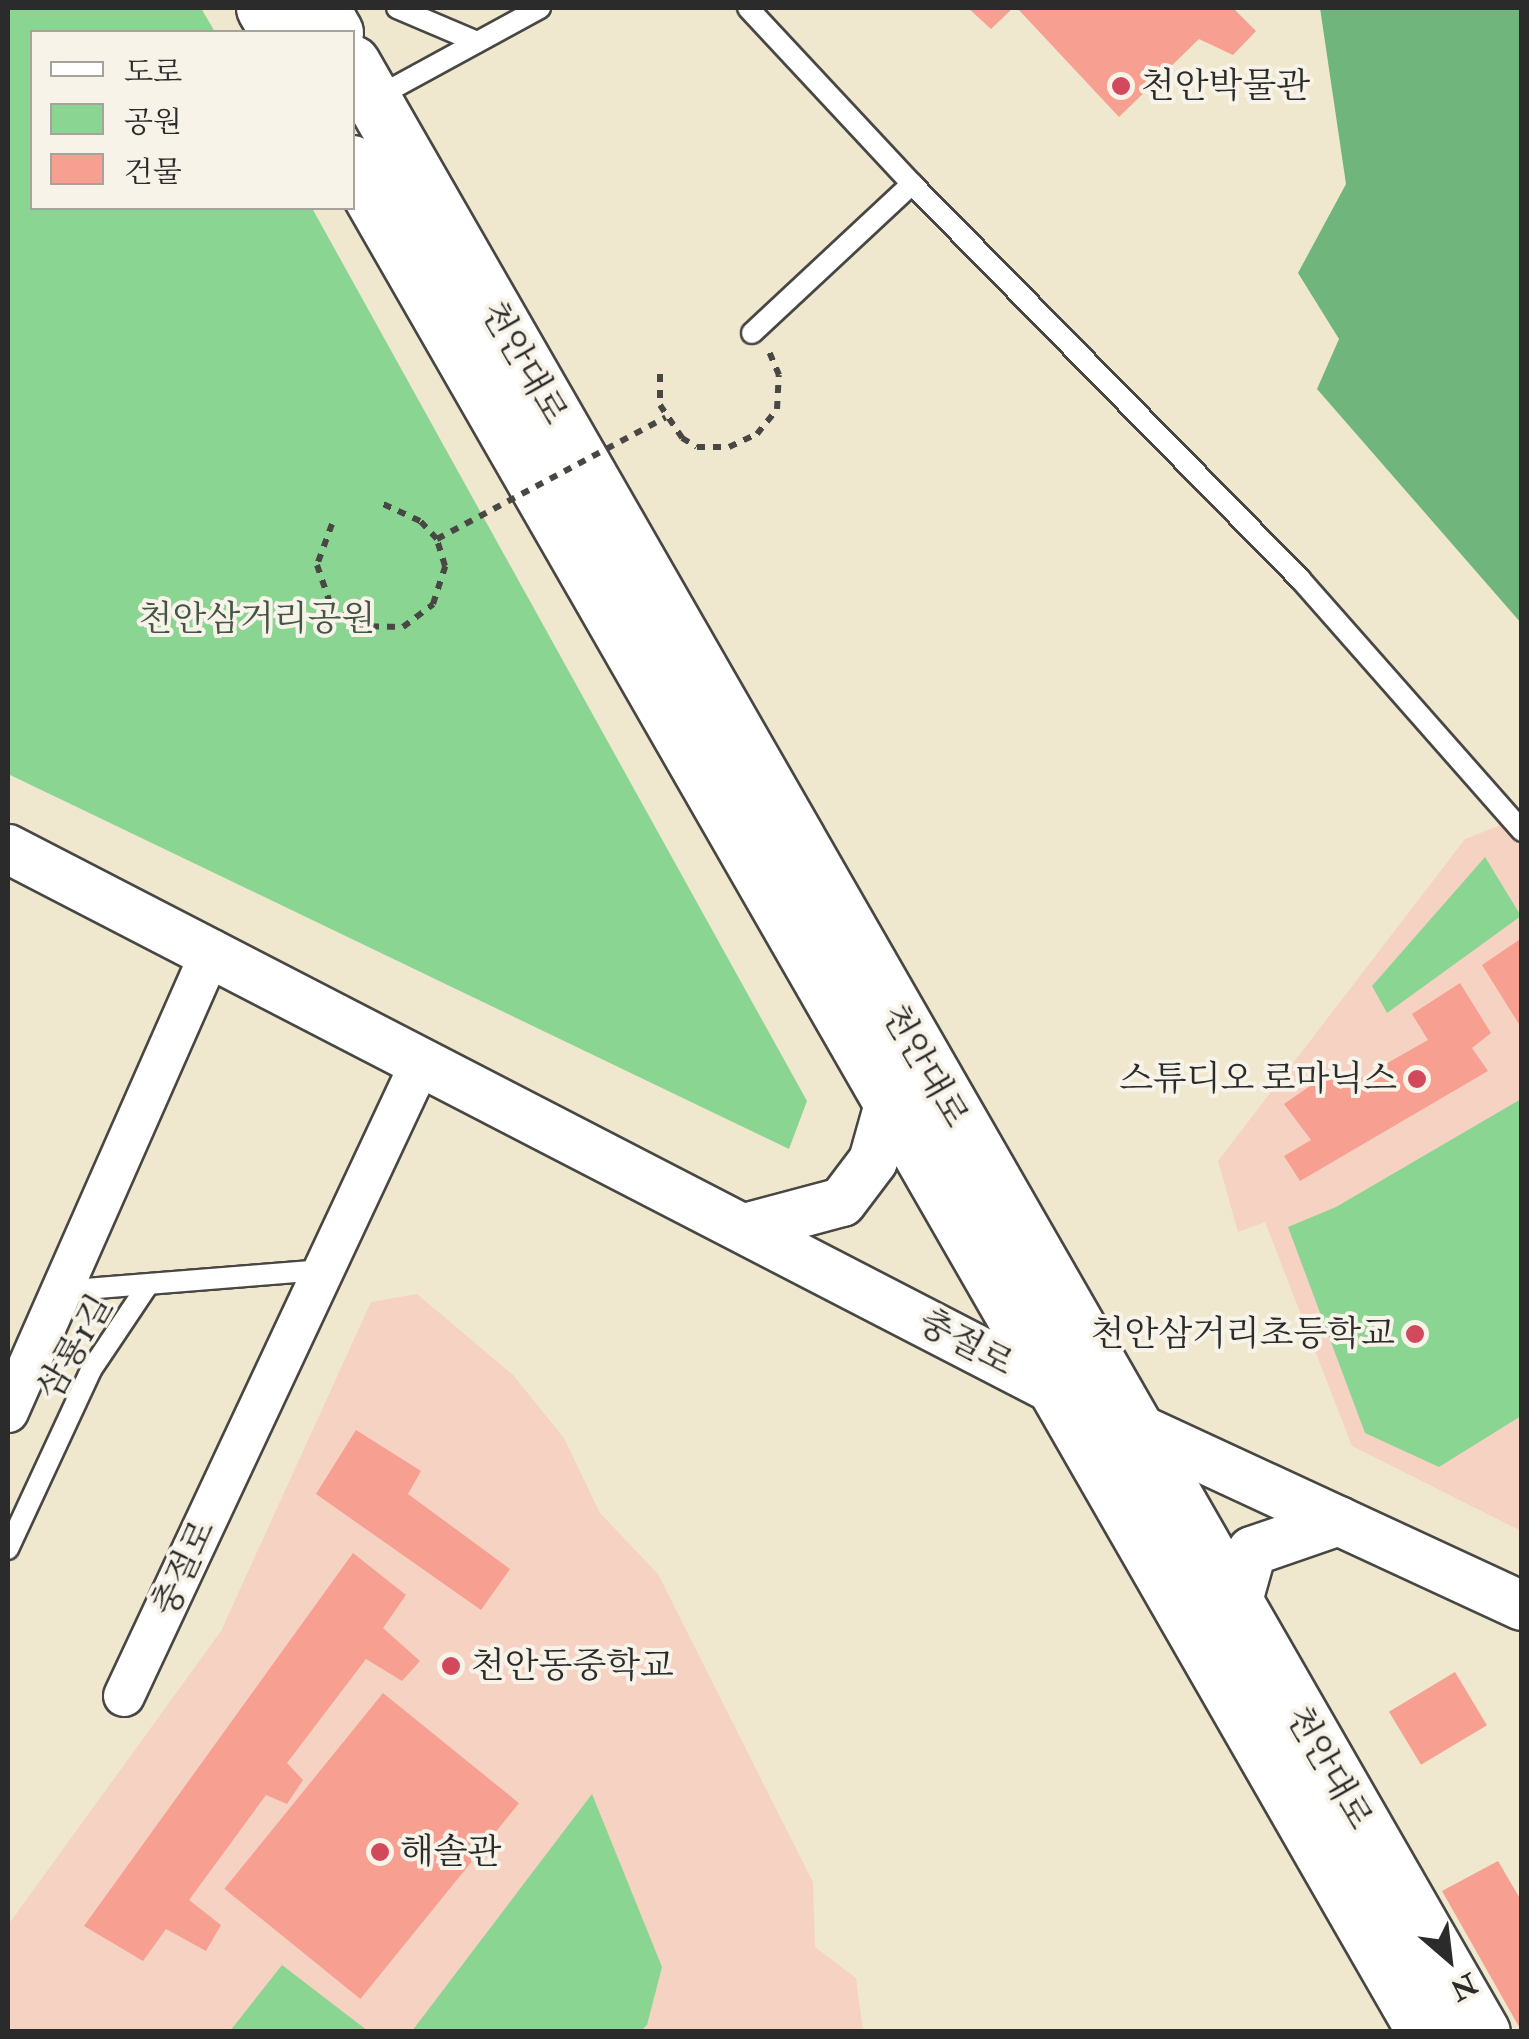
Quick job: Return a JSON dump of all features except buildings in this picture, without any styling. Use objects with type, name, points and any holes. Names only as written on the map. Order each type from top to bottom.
[{"type":"main road","points":[[264,8],[277,30]]},
{"type":"main road","points":[[321,8],[334,30]]},
{"type":"main road","name":"천안대로","points":[[363,81],[1128,1422],[1482,2032]]},
{"type":"main road","name":"천안대로","points":[[355,168],[1425,2032]]},
{"type":"street","name":"충절로","points":[[8,849],[212,950],[1052,1388],[1522,1606]]},
{"type":"street","points":[[8,1412],[212,950]]},
{"type":"street","name":"충절로","points":[[124,1696],[422,1060]]},
{"type":"street","points":[[745,1228],[842,1202],[873,1161],[889,1104]]},
{"type":"street","points":[[1236,1608],[1252,1551],[1340,1521]]},
{"type":"lane","points":[[398,8],[477,42]]},
{"type":"lane","name":"천안대로","points":[[363,81],[477,42],[540,8]]},
{"type":"lane","points":[[748,8],[912,184],[1300,578],[1522,832]]},
{"type":"lane","points":[[752,334],[912,184]]},
{"type":"lane","name":"삼룡1길","points":[[61,1291],[323,1270]]},
{"type":"lane","name":"삼룡1길","points":[[8,1549],[90,1370],[148,1285]]},
{"type":"path","points":[[660,374],[666,417],[697,447],[729,447],[768,424],[777,408],[780,374],[752,334]]},
{"type":"path","points":[[437,539],[666,417]]},
{"type":"path","points":[[332,524],[320,550],[320,582],[345,620],[367,629],[403,627],[433,604],[445,566],[437,539],[420,521],[381,503]]},
{"type":"shaded area","points":[[1511,821],[1521,831],[1521,1531],[1352,1446],[1265,1222],[1238,1232],[1218,1161],[1465,839]]},
{"type":"shaded area","name":"천안동중학교","points":[[417,1294],[513,1375],[564,1438],[600,1513],[658,1574],[813,1882],[815,1947],[856,1978],[863,2031],[8,2031],[8,1925],[221,1631],[371,1302]]},
{"type":"green space","name":"천안삼거리공원","points":[[8,8],[201,8],[214,30],[30,30],[30,210],[313,210],[807,1101],[789,1149],[8,774]]},
{"type":"green space","points":[[1320,8],[1521,8],[1521,623],[1317,389],[1339,339],[1298,273],[1346,184]]},
{"type":"green space","points":[[1485,857],[1521,916],[1387,1013],[1372,986]]},
{"type":"green space","name":"천안삼거리초등학교","points":[[1521,1099],[1521,1416],[1439,1467],[1365,1433],[1288,1227],[1336,1207]]},
{"type":"green space","points":[[592,1794],[662,1967],[647,2025],[640,2032],[412,2031]]},
{"type":"green space","points":[[282,1965],[368,2031],[230,2031]]},
{"type":"place","name":"천안박물관","points":[[1121,86]]},
{"type":"place","name":"스튜디오 로마닉스","points":[[1417,1079]]},
{"type":"place","name":"천안삼거리초등학교","points":[[1415,1334]]},
{"type":"place","name":"천안동중학교","points":[[451,1666]]},
{"type":"place","name":"해솔관","points":[[380,1852]]}]
